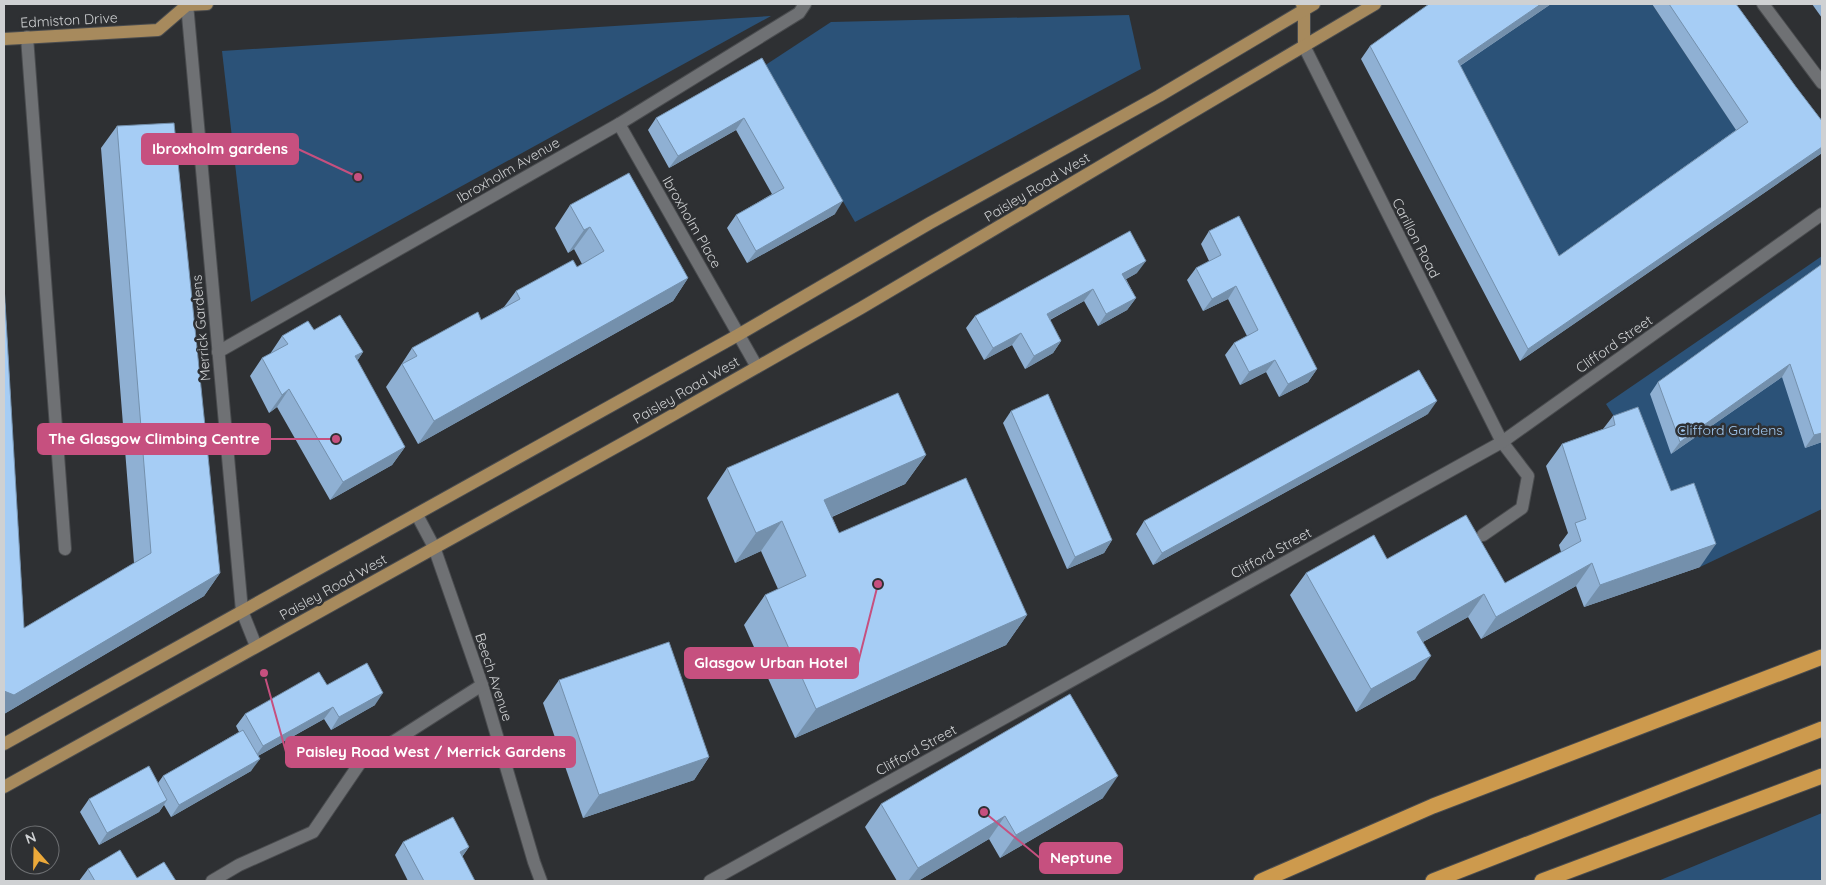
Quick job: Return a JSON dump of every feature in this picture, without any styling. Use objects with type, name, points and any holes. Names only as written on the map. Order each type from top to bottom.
[{"type":"highway","points":[[1786,670],[1822,649]]},
{"type":"highway","points":[[1261,881],[1433,806],[1822,657]]},
{"type":"highway","points":[[1433,881],[1822,729]]},
{"type":"highway","points":[[1542,881],[1822,776]]},
{"type":"main road","points":[[186,4],[207,4]]},
{"type":"main road","name":"Edmiston Drive","points":[[4,39],[158,30],[186,4]]},
{"type":"main road","name":"Paisley Road West","points":[[4,787],[861,308],[1375,4]]},
{"type":"main road","points":[[1304,46],[1306,6]]},
{"type":"main road","name":"Paisley Road West","points":[[4,744],[738,335],[930,223],[1158,96],[1306,6]]},
{"type":"street","name":"Merrick Gardens","points":[[186,4],[242,611],[256,646]]},
{"type":"street","name":"Ibroxholm Avenue","points":[[218,352],[619,124],[799,12],[805,4]]},
{"type":"street","points":[[1763,4],[1822,83]]},
{"type":"street","points":[[27,37],[64,549]]},
{"type":"street","name":"Carillon Road","points":[[1304,46],[1502,442],[1528,476],[1522,508],[1483,535]]},
{"type":"street","name":"Ibroxholm Place","points":[[619,124],[757,367]]},
{"type":"street","name":"Clifford Street","points":[[710,881],[1502,442],[1822,214]]},
{"type":"street","name":"Beech Avenue","points":[[417,515],[434,547],[482,685],[541,881]]},
{"type":"street","points":[[212,881],[238,865],[313,832],[360,763],[482,685]]},
{"type":"green space","points":[[1551,4],[1652,4],[1739,134],[1551,268],[1449,73]]},
{"type":"green space","points":[[1129,15],[1141,69],[855,222],[764,66],[831,22]]},
{"type":"green space","points":[[771,16],[251,302],[222,51]]},
{"type":"green space","name":"Clifford Gardens","points":[[1822,256],[1822,509],[1700,567],[1679,506],[1622,429],[1606,404]]},
{"type":"green space","points":[[1822,813],[1822,881],[1658,881]]},
{"type":"building","points":[[1429,4],[1541,4],[1458,61],[1559,256],[1748,122],[1669,4],[1736,4],[1822,121],[1822,147],[1528,349],[1370,46]]},
{"type":"building","points":[[762,58],[843,201],[756,251],[736,215],[784,188],[744,118],[678,156],[656,118]]},
{"type":"building","points":[[174,123],[220,573],[14,695],[4,691],[4,285],[24,628],[151,553],[117,126]]},
{"type":"building","points":[[629,173],[688,278],[434,421],[402,364],[417,356],[412,348],[478,312],[481,320],[520,299],[516,291],[573,260],[577,267],[604,251],[590,227],[584,230],[570,205]]},
{"type":"building","points":[[1239,216],[1317,369],[1288,384],[1275,360],[1249,372],[1234,343],[1258,330],[1236,286],[1212,299],[1196,268],[1221,255],[1209,231]]},
{"type":"building","points":[[1130,231],[1146,261],[1122,274],[1136,298],[1106,314],[1093,289],[1047,314],[1061,341],[1034,356],[1021,333],[993,348],[975,316]]},
{"type":"building","points":[[1822,264],[1822,433],[1814,435],[1790,364],[1680,442],[1658,382]]},
{"type":"building","points":[[340,315],[363,352],[355,356],[405,447],[343,482],[289,389],[282,395],[262,358],[288,344],[282,336],[308,321],[314,330]]},
{"type":"building","points":[[1419,370],[1437,401],[1162,553],[1144,521]]},
{"type":"building","points":[[898,393],[926,455],[824,500],[839,533],[966,478],[1027,615],[816,709],[765,595],[806,576],[782,521],[756,533],[727,468]]},
{"type":"building","points":[[1048,394],[1112,540],[1075,557],[1011,411]]},
{"type":"building","points":[[1638,407],[1671,491],[1694,483],[1716,544],[1600,585],[1592,563],[1496,617],[1484,594],[1417,632],[1431,656],[1371,689],[1306,573],[1374,535],[1387,559],[1466,515],[1505,583],[1581,541],[1575,523],[1586,519],[1562,444],[1615,425],[1613,416]]},
{"type":"building","points":[[669,642],[709,757],[599,795],[559,680]]},
{"type":"building","points":[[367,663],[383,693],[339,717],[333,707],[263,746],[245,714],[319,672],[327,685]]},
{"type":"building","points":[[1070,694],[1118,776],[1016,835],[1005,816],[918,868],[881,804]]},
{"type":"building","points":[[243,730],[260,759],[179,805],[163,776]]},
{"type":"building","points":[[149,766],[167,800],[107,833],[89,799]]},
{"type":"building","points":[[453,817],[469,847],[460,852],[475,881],[424,881],[403,842]]},
{"type":"building","points":[[120,850],[137,878],[164,862],[176,881],[95,881],[88,869]]},
{"type":"place","name":"Ibroxholm gardens","points":[[358,177]]},
{"type":"place","name":"The Glasgow Climbing Centre","points":[[336,439]]},
{"type":"place","name":"Glasgow Urban Hotel","points":[[878,584]]},
{"type":"place","name":"Paisley Road West / Merrick Gardens","points":[[264,673]]},
{"type":"place","name":"Neptune","points":[[984,812]]}]
